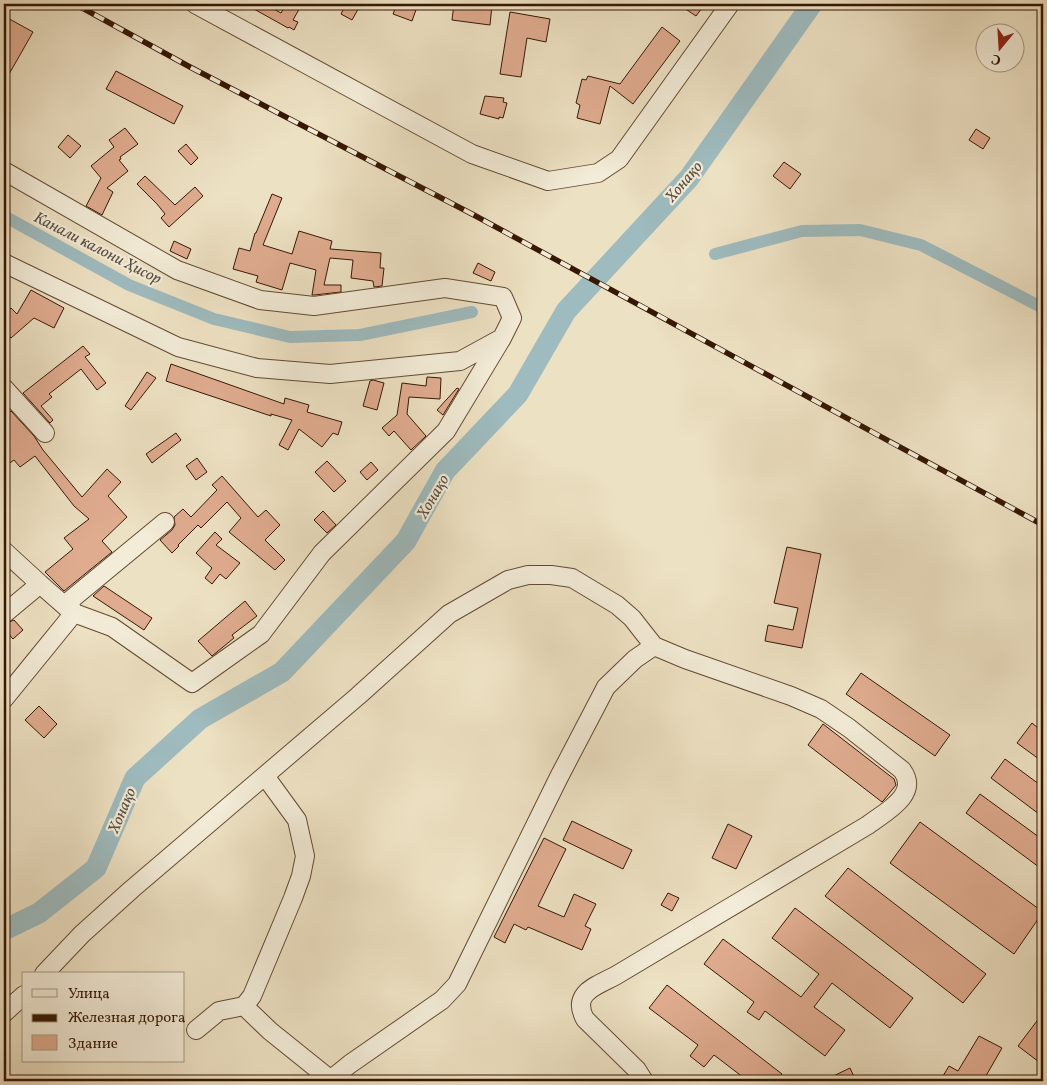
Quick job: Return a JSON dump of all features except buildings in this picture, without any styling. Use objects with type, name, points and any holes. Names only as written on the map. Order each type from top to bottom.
[{"type":"street","points":[[195,4],[472,154],[548,181],[598,174],[619,160],[730,4]]},
{"type":"street","points":[[4,171],[177,270],[260,300],[314,306],[445,288],[503,297],[512,318],[446,431],[322,553],[261,634],[192,683],[112,627],[74,613],[4,551]]},
{"type":"street","points":[[4,263],[178,348],[257,368],[330,374],[460,361],[502,338]]},
{"type":"street","points":[[4,388],[44,433]]},
{"type":"street","points":[[74,613],[68,602],[165,522]]},
{"type":"street","points":[[46,972],[110,908],[358,696],[449,614],[508,580],[528,575],[551,575],[572,578],[617,605],[632,618],[654,646],[685,659],[791,696],[821,709],[849,728],[902,770],[908,782],[899,802],[868,825],[640,962],[587,991],[580,1005],[585,1020],[638,1070],[644,1081]]},
{"type":"street","points":[[4,614],[40,584]]},
{"type":"street","points":[[4,699],[74,613]]},
{"type":"street","points":[[244,1006],[270,1031],[330,1080],[442,1000],[456,984],[550,794],[606,687],[635,659],[654,646]]},
{"type":"street","points":[[196,1030],[219,1011],[244,1006],[252,996],[301,876],[305,856],[297,820],[265,776]]},
{"type":"street","points":[[4,1012],[22,997]]},
{"type":"waterway","name":"Хонақо","points":[[4,930],[39,913],[96,868],[135,778],[200,719],[282,672],[406,541],[445,471],[518,394],[566,311],[689,178],[812,4]]},
{"type":"waterway","name":"Канали калони Ҳисор","points":[[4,216],[129,285],[214,319],[290,337],[360,335],[472,312]]},
{"type":"waterway","name":"Канали калони Ҳисор","points":[[715,254],[802,231],[860,230],[921,245],[1043,308]]},
{"type":"railway","points":[[75,4],[190,67],[472,214],[1043,525]]}]
